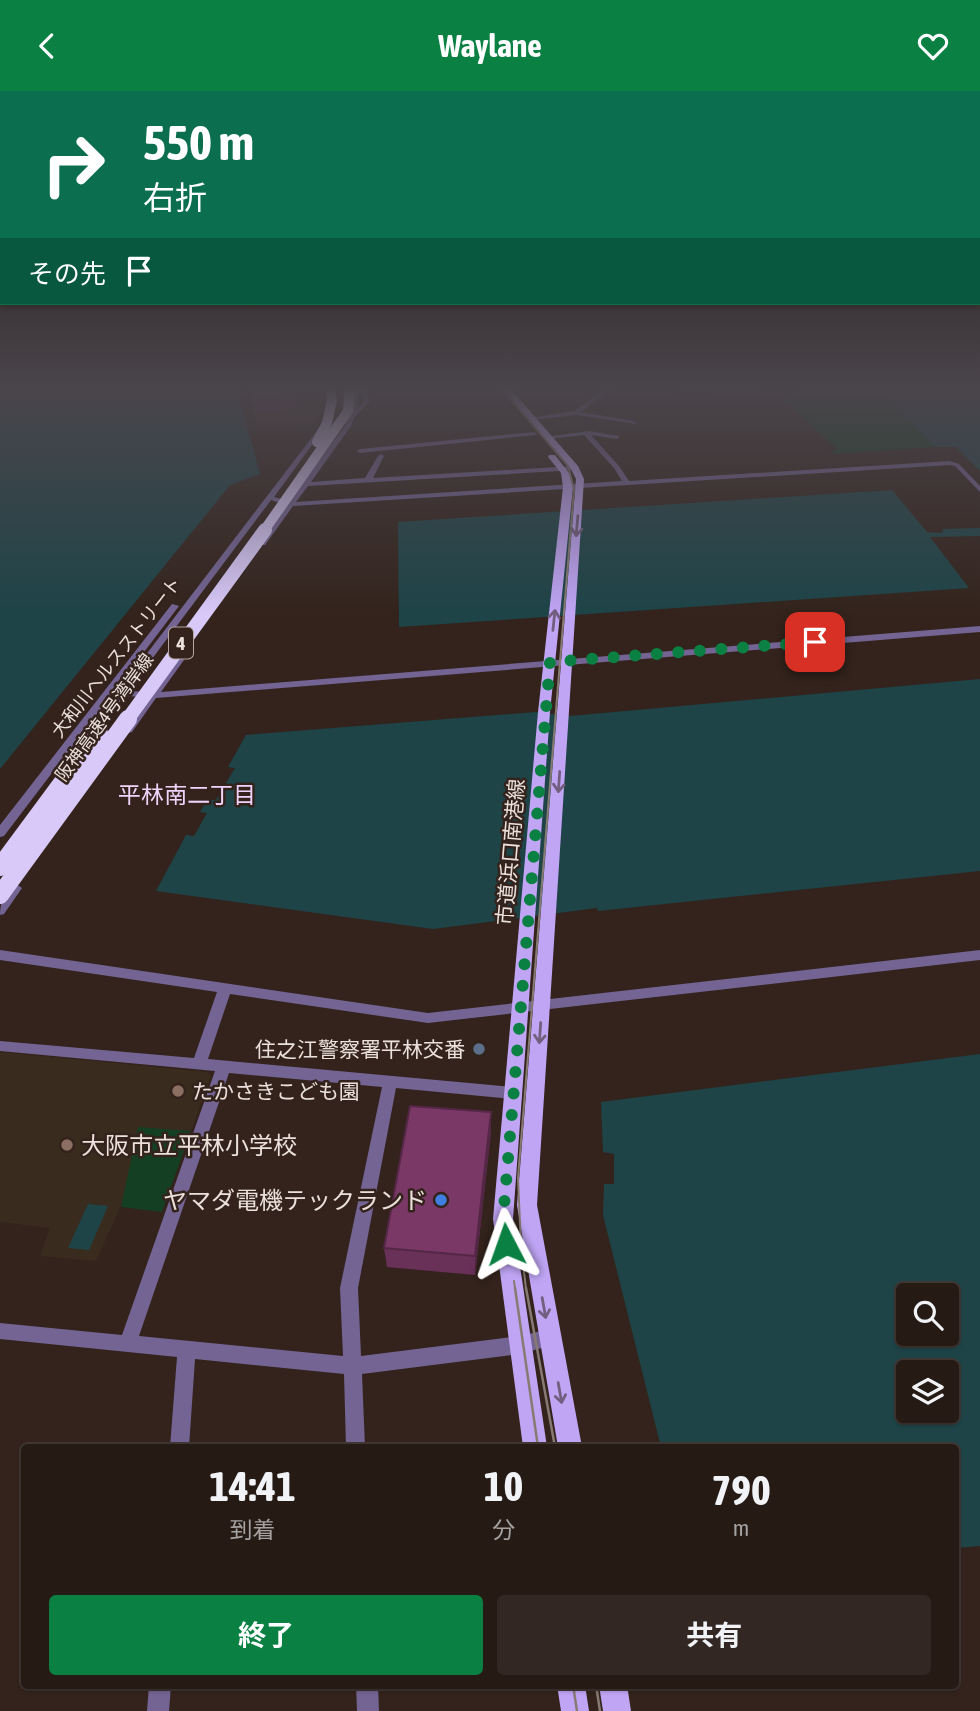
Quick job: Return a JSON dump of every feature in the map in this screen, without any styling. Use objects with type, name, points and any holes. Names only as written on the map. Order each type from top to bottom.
[{"type":"highway","name":"阪神高速4号湾岸線","points":[[0,867],[308,463]]},
{"type":"highway","name":"阪神高速4号湾岸線","points":[[0,895],[309,463]]},
{"type":"main road","name":"市道浜口南港線","points":[[535,1444],[503,1219],[544,712],[568,487],[558,463]]},
{"type":"main road","name":"市道浜口南港線","points":[[569,1444],[527,1205],[581,486],[570,463]]},
{"type":"main road","points":[[572,1689],[575,1711]]},
{"type":"main road","points":[[614,1689],[617,1711]]},
{"type":"street","points":[[0,852],[297,463]]},
{"type":"street","points":[[0,911],[320,463]]},
{"type":"street","points":[[368,480],[377,463]]},
{"type":"street","points":[[613,463],[627,483]]},
{"type":"street","points":[[270,498],[292,503],[950,463],[957,465],[980,489]]},
{"type":"street","points":[[305,484],[575,468]]},
{"type":"street","name":"大和川ヘルスストリート","points":[[0,833],[257,501]]},
{"type":"street","points":[[121,693],[155,695],[980,629]]},
{"type":"street","points":[[0,955],[428,1019],[980,955]]},
{"type":"street","points":[[198,1064],[225,989]]},
{"type":"street","points":[[0,1046],[513,1093]]},
{"type":"street","points":[[128,1343],[224,1067]]},
{"type":"street","points":[[356,1444],[349,1288],[390,1082]]},
{"type":"street","points":[[0,1331],[352,1366],[520,1345],[550,1338]]},
{"type":"street","points":[[179,1444],[187,1350]]},
{"type":"street","points":[[158,1711],[160,1689]]},
{"type":"street","points":[[367,1689],[368,1711]]},
{"type":"shaded area","name":"大阪市立平林小学校","points":[[0,1052],[207,1072],[211,1076],[191,1131],[138,1128],[124,1199],[96,1261],[40,1256],[50,1228],[0,1222]]},
{"type":"green space","points":[[138,1127],[191,1131],[162,1212],[121,1207]]},
{"type":"water","points":[[0,463],[257,463],[260,474],[230,485],[0,769]]},
{"type":"water","points":[[972,463],[980,463],[980,471]]},
{"type":"water","points":[[892,490],[927,532],[942,533],[943,529],[980,528],[980,536],[930,537],[969,588],[399,627],[398,522]]},
{"type":"water","points":[[980,679],[980,871],[598,911],[597,908],[433,929],[156,891],[186,835],[194,836],[207,813],[200,812],[207,800],[216,800],[235,768],[228,767],[246,735],[536,712],[570,716]]},
{"type":"water","points":[[980,1054],[980,1546],[959,1548],[959,1444],[660,1444],[603,1215],[604,1184],[614,1184],[614,1154],[603,1152],[601,1102]]},
{"type":"water","points":[[88,1204],[108,1206],[89,1250],[68,1248]]},
{"type":"building","name":"ヤマダ電機テックランド","points":[[410,1106],[491,1112],[475,1256],[384,1248]]},
{"type":"tram line","points":[[526,1289],[518,1178],[574,489],[565,463]]},
{"type":"tram line","points":[[514,1281],[515,1289]]},
{"type":"tram line","points":[[515,1288],[538,1444]]},
{"type":"tram line","points":[[526,1288],[554,1444]]},
{"type":"tram line","points":[[574,1689],[577,1711]]},
{"type":"tram line","points":[[597,1689],[600,1711]]},
{"type":"place","name":"住之江警察署平林交番","points":[[479,1049]]},
{"type":"place","name":"たかさきこども園","points":[[178,1091]]},
{"type":"place","name":"大阪市立平林小学校","points":[[67,1145]]},
{"type":"place","name":"ヤマダ電機テックランド","points":[[441,1200]]},
{"type":"district","name":"平林南二丁目","points":[[187,795]]},
{"type":"route","points":[[506,1244],[503,1219],[550,662],[815,642]]}]
